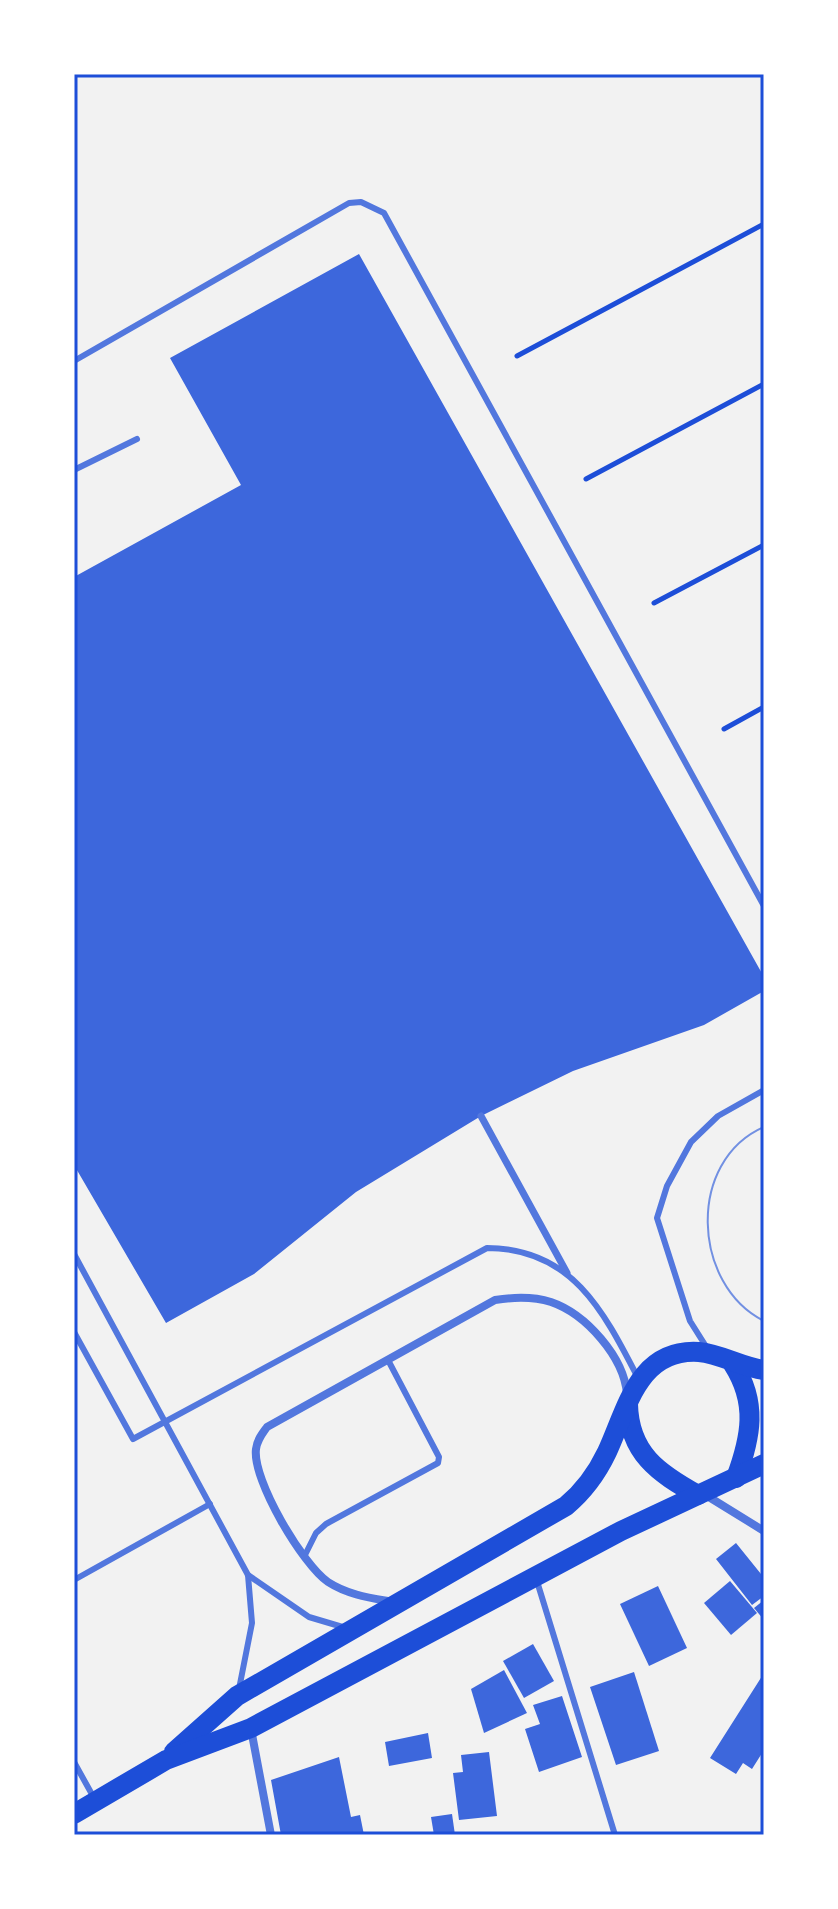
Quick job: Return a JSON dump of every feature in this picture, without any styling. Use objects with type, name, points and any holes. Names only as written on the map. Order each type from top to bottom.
[{"type":"main road","points":[[166,1760],[237,1696],[547,1520],[579,1495],[607,1451],[638,1379],[653,1365],[683,1353],[764,1370]]},
{"type":"main road","points":[[724,1360],[744,1382],[751,1408],[747,1445],[736,1478]]},
{"type":"main road","points":[[628,1398],[630,1425],[638,1451],[664,1477],[700,1494]]},
{"type":"main road","points":[[74,1814],[166,1760],[251,1728],[535,1576],[764,1464]]},
{"type":"street","points":[[481,1116],[567,1273]]},
{"type":"street","points":[[402,1603],[343,1591],[318,1575],[304,1557],[260,1476],[256,1450],[267,1427],[495,1300],[532,1298],[567,1310],[596,1334],[622,1368],[628,1398]]},
{"type":"street","points":[[700,1494],[764,1531]]},
{"type":"street","points":[[251,1728],[271,1835]]},
{"type":"lane","points":[[74,361],[349,203],[361,202],[384,213],[764,906]]},
{"type":"lane","points":[[74,470],[137,439]]},
{"type":"lane","points":[[724,1360],[705,1346],[690,1321],[657,1218],[667,1186],[691,1142],[718,1116],[764,1090]]},
{"type":"lane","points":[[74,1332],[133,1439],[487,1248],[530,1253],[567,1273],[610,1322],[638,1379]]},
{"type":"lane","points":[[74,1254],[248,1575],[252,1623],[237,1696]]},
{"type":"lane","points":[[304,1557],[316,1533],[326,1524],[438,1463],[439,1457],[388,1360]]},
{"type":"lane","points":[[74,1580],[210,1504]]},
{"type":"lane","points":[[248,1575],[309,1617],[354,1629]]},
{"type":"lane","points":[[535,1576],[615,1835]]},
{"type":"lane","points":[[74,1762],[96,1801]]},
{"type":"path","points":[[517,356],[764,224]]},
{"type":"path","points":[[586,479],[764,384]]},
{"type":"path","points":[[654,603],[764,545]]},
{"type":"path","points":[[724,729],[764,707]]},
{"type":"building","points":[[359,254],[764,977],[764,991],[704,1025],[573,1071],[481,1116],[356,1192],[254,1274],[166,1323],[74,1165],[74,577],[241,485],[170,358]]},
{"type":"building","points":[[736,1543],[761,1574],[764,1571],[764,1596],[752,1605],[716,1559]]},
{"type":"building","points":[[730,1581],[757,1613],[731,1635],[704,1603]]},
{"type":"building","points":[[658,1586],[687,1648],[649,1666],[620,1604]]},
{"type":"building","points":[[764,1600],[764,1620],[754,1608]]},
{"type":"building","points":[[533,1644],[554,1681],[524,1698],[503,1661]]},
{"type":"building","points":[[504,1670],[527,1713],[484,1733],[471,1689]]},
{"type":"building","points":[[634,1672],[659,1751],[616,1765],[590,1687]]},
{"type":"building","points":[[764,1673],[764,1750],[752,1769],[743,1763],[736,1774],[710,1758]]},
{"type":"building","points":[[562,1696],[582,1757],[539,1772],[525,1729],[540,1724],[533,1705]]},
{"type":"building","points":[[428,1733],[432,1758],[389,1766],[385,1742]]},
{"type":"building","points":[[489,1752],[497,1816],[459,1820],[453,1773],[463,1772],[461,1755]]},
{"type":"building","points":[[339,1757],[351,1817],[360,1815],[364,1835],[281,1835],[271,1780]]},
{"type":"building","points":[[452,1814],[455,1835],[434,1835],[431,1817]]},
{"type":"tram line","points":[[764,1127],[739,1144],[721,1167],[711,1194],[708,1223],[712,1253],[723,1280],[740,1304],[764,1321]]}]
